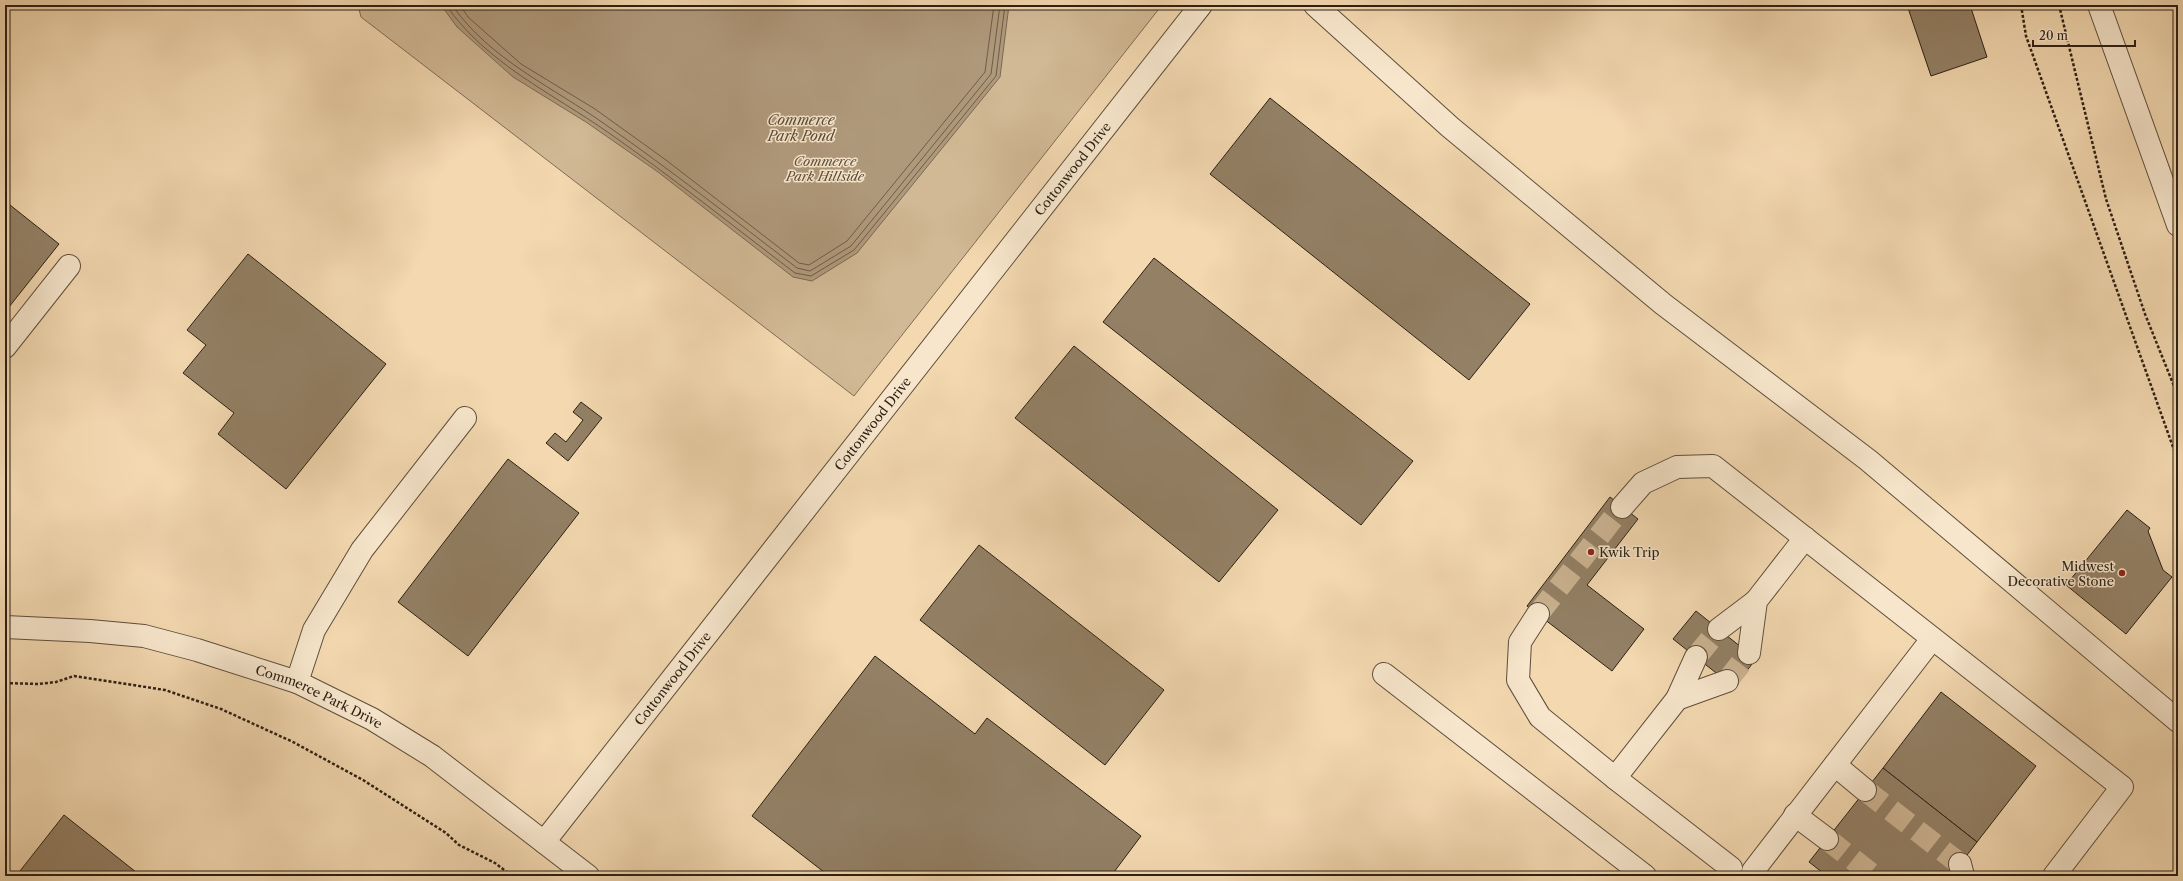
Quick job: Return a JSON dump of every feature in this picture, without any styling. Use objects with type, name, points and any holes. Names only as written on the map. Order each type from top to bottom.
[{"type":"street","name":"Cottonwood Drive","points":[[544,842],[1201,5]]},
{"type":"street","points":[[1315,5],[1450,127],[1663,304],[1868,460],[2178,721]]},
{"type":"street","points":[[2099,5],[2178,225]]},
{"type":"street","points":[[5,347],[69,266]]},
{"type":"street","points":[[297,682],[314,630],[362,550],[465,418]]},
{"type":"street","points":[[1622,507],[1644,483],[1677,467],[1713,466],[2122,787],[2054,876]]},
{"type":"street","points":[[1719,629],[1756,601],[1805,538]]},
{"type":"street","points":[[1749,653],[1756,601]]},
{"type":"street","points":[[1538,614],[1520,642],[1518,680],[1540,717],[1728,872],[1756,873],[1795,815],[1932,639]]},
{"type":"street","name":"Commerce Park Drive","points":[[5,627],[90,631],[144,636],[196,650],[297,682],[372,718],[432,756],[544,842],[580,874]]},
{"type":"street","points":[[1615,778],[1677,699],[1696,657]]},
{"type":"street","points":[[1384,674],[1645,876]]},
{"type":"street","points":[[1677,699],[1727,681]]},
{"type":"street","points":[[1834,765],[1866,790]]},
{"type":"street","points":[[1795,815],[1827,839]]},
{"type":"path","points":[[2021,5],[2026,36],[2178,461]]},
{"type":"path","points":[[2059,5],[2106,199],[2146,314],[2178,396]]},
{"type":"path","points":[[5,683],[38,684],[56,682],[74,676],[165,690],[221,709],[293,742],[363,780],[446,833],[459,845],[495,863],[512,876]]},
{"type":"green space","name":"Commerce Park Hillside","points":[[358,5],[1162,5],[854,396],[361,17]]},
{"type":"water","name":"Commerce Park Pond","points":[[441,5],[1009,5],[1000,77],[857,253],[812,281],[793,277],[658,172],[586,122],[513,77],[457,27]]},
{"type":"building","points":[[1907,5],[1970,5],[1987,57],[1931,76]]},
{"type":"building","points":[[1270,98],[1530,304],[1469,380],[1210,174]]},
{"type":"building","points":[[5,201],[59,244],[5,312]]},
{"type":"building","points":[[248,254],[386,364],[286,489],[218,434],[234,413],[183,373],[206,345],[187,330]]},
{"type":"building","points":[[1154,258],[1413,461],[1361,525],[1103,322]]},
{"type":"building","points":[[1074,346],[1278,510],[1219,582],[1015,418]]},
{"type":"building","points":[[581,402],[602,418],[568,461],[546,443],[555,433],[566,442],[583,420],[573,412]]},
{"type":"building","points":[[508,459],[579,513],[468,656],[398,602]]},
{"type":"building","name":"Kwik Trip","points":[[1610,497],[1638,519],[1587,585],[1644,629],[1612,671],[1527,606]]},
{"type":"building","name":"Midwest Decorative Stone","points":[[2127,510],[2150,528],[2148,531],[2163,570],[2172,577],[2126,634],[2066,585]]},
{"type":"building","points":[[979,545],[1164,690],[1105,765],[920,620]]},
{"type":"building","points":[[1696,611],[1756,659],[1734,687],[1673,639]]},
{"type":"building","points":[[875,656],[975,734],[987,718],[1141,836],[1111,876],[829,876],[752,816]]},
{"type":"building","points":[[1941,692],[2036,766],[1977,842],[1883,768]]},
{"type":"building","points":[[1883,768],[1977,842],[1951,876],[1827,876],[1809,862]]},
{"type":"building","points":[[64,815],[141,876],[16,876]]},
{"type":"tunnel","points":[[1538,614],[1622,507]]},
{"type":"tunnel","points":[[1696,657],[1719,629]]},
{"type":"tunnel","points":[[1727,681],[1749,653]]},
{"type":"tunnel","points":[[1865,790],[1960,864]]},
{"type":"tunnel","points":[[1827,839],[1874,876]]},
{"type":"place","name":"Kwik Trip","points":[[1591,552]]},
{"type":"place","name":"Midwest Decorative Stone","points":[[2122,573]]}]
